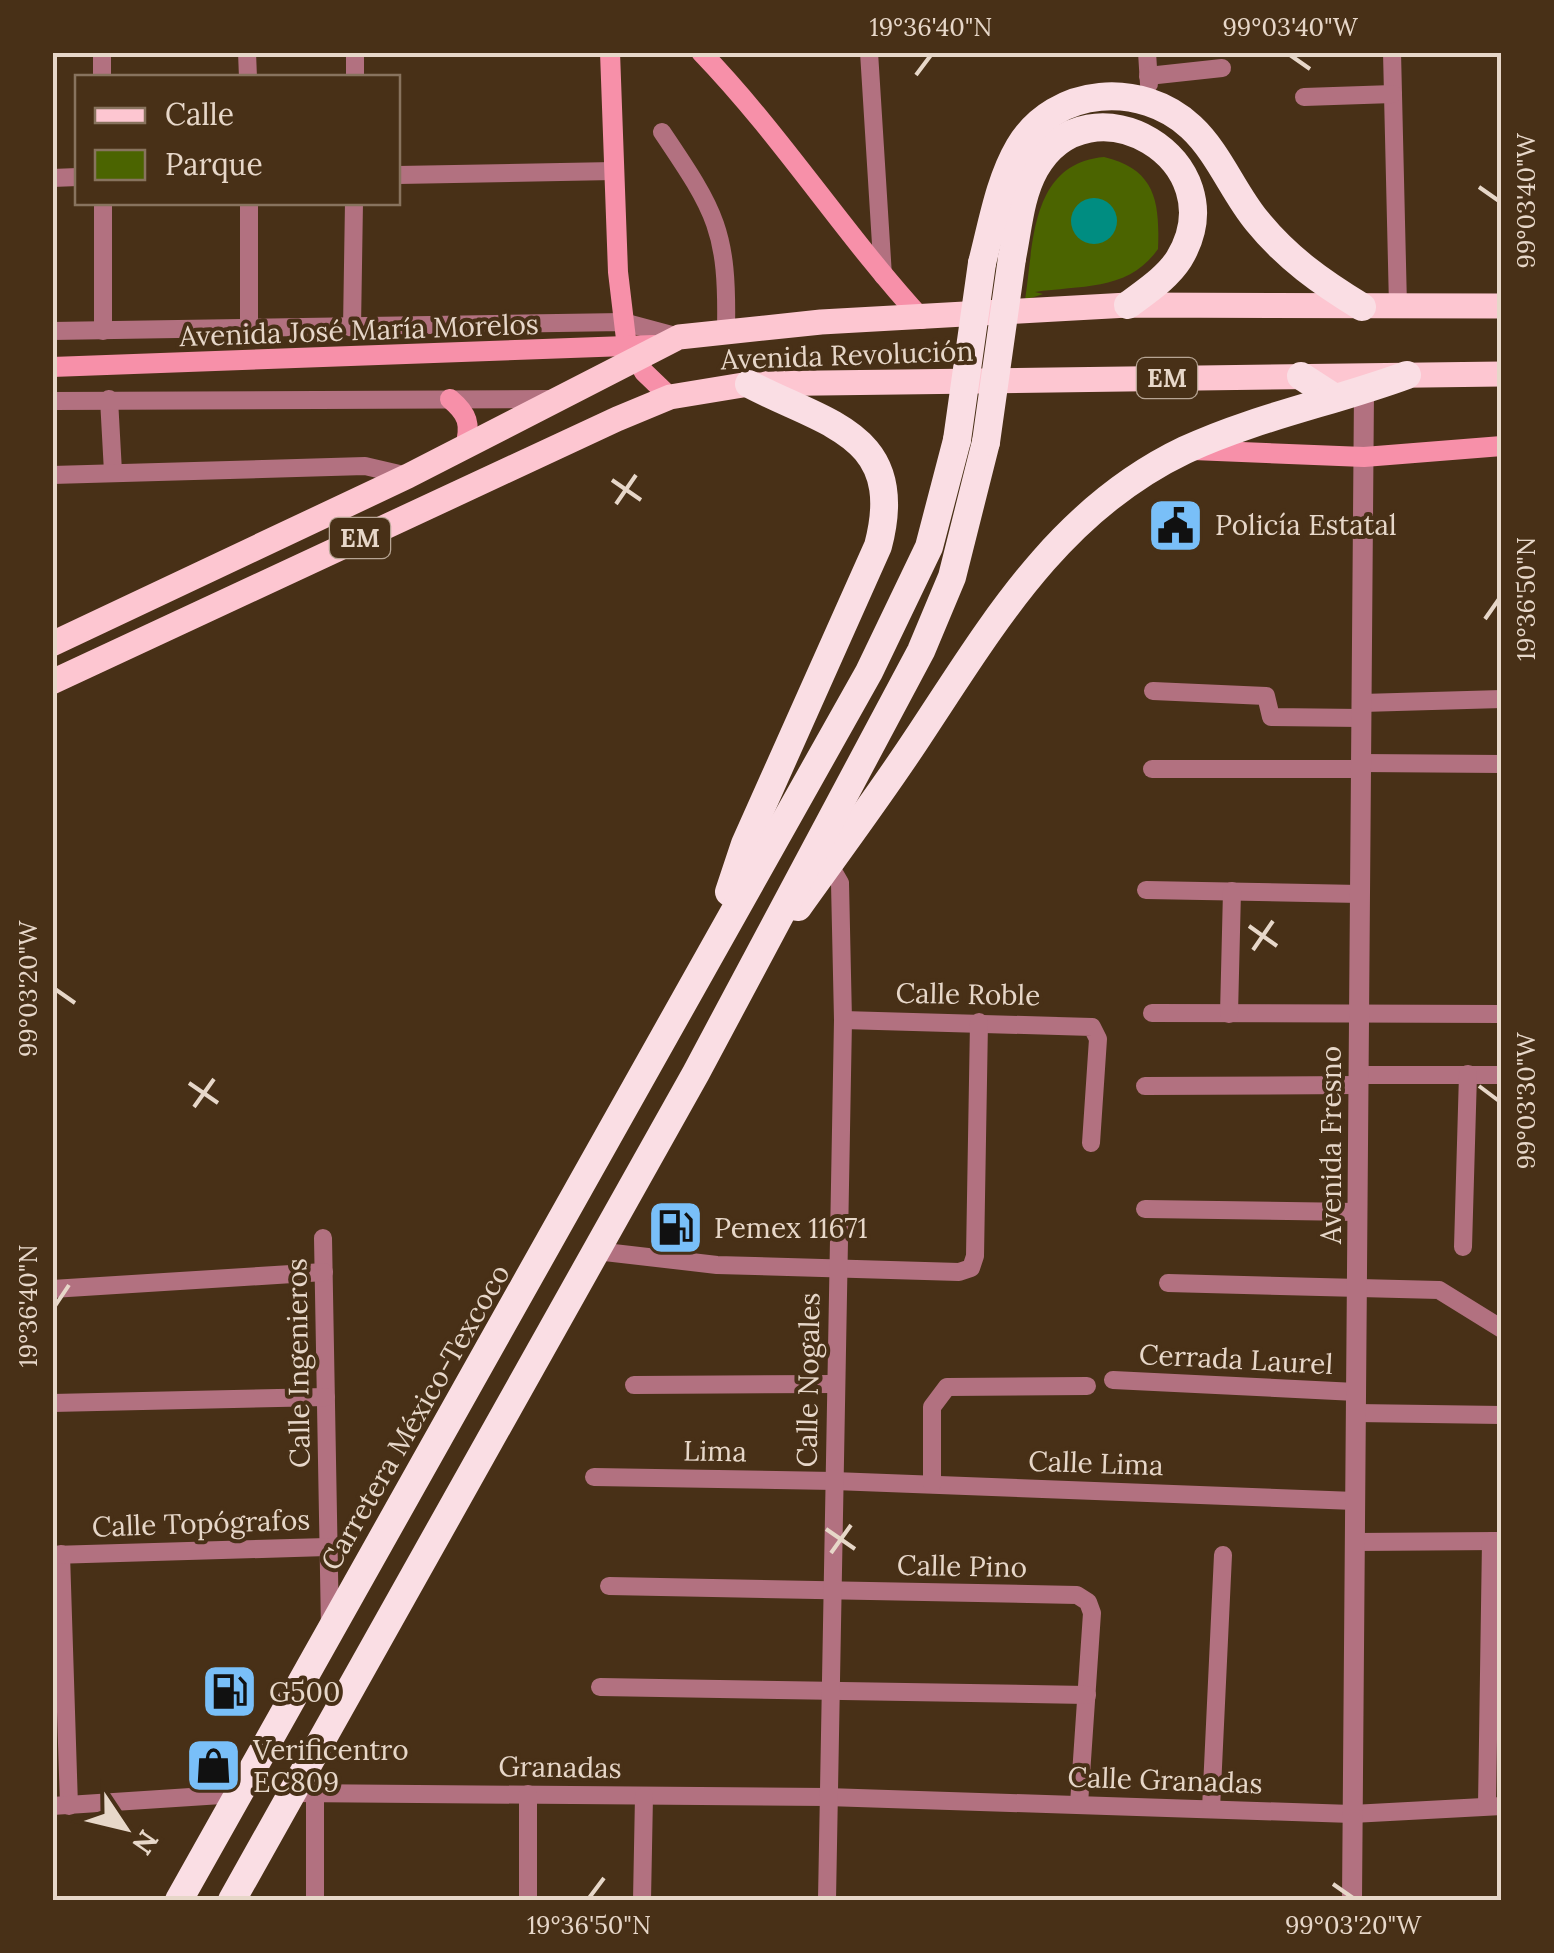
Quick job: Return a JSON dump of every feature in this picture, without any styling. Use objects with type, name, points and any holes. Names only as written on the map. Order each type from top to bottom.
[{"type":"highway","points":[[705,965],[869,672],[929,547],[957,440],[982,263],[1008,171],[1021,144],[1041,122],[1067,105],[1122,95],[1172,112],[1194,130],[1256,220],[1306,274],[1362,307]]},
{"type":"highway","points":[[232,1900],[304,1793],[921,652],[952,577],[986,442],[1025,192],[1036,166],[1056,145],[1094,129],[1138,133],[1169,154],[1183,174],[1192,220],[1177,262],[1128,305]]},
{"type":"highway","points":[[748,977],[915,741],[992,620],[1034,567],[1109,498],[1186,450],[1407,375]]},
{"type":"highway","points":[[1300,376],[1335,398]]},
{"type":"highway","points":[[705,965],[745,844],[878,546],[884,509],[879,477],[856,438],[836,422],[749,384]]},
{"type":"highway","name":"Carretera México-Texcoco","points":[[179,1900],[705,965]]},
{"type":"main road","points":[[610,52],[623,322],[633,354],[670,397]]},
{"type":"main road","points":[[701,52],[782,142],[883,276],[922,319]]},
{"type":"main road","name":"Avenida Revolución","points":[[52,644],[408,476],[561,399],[633,354],[673,340],[726,330],[1128,305],[1362,307]]},
{"type":"main road","name":"EM","points":[[1362,307],[1502,306]]},
{"type":"main road","name":"Avenida José María Morelos","points":[[52,366],[633,354]]},
{"type":"main road","name":"EM","points":[[1407,375],[1502,374]]},
{"type":"main road","name":"Avenida Revolución","points":[[52,682],[670,397],[749,384],[1407,375]]},
{"type":"main road","points":[[450,399],[465,412],[470,429],[465,447]]},
{"type":"main road","points":[[1186,450],[1364,457],[1502,446]]},
{"type":"street","points":[[868,52],[883,276]]},
{"type":"street","points":[[1147,52],[1148,81],[1222,68]]},
{"type":"street","points":[[1392,52],[1398,306]]},
{"type":"street","points":[[1304,96],[1392,94]]},
{"type":"street","points":[[662,132],[710,204],[727,263],[726,330]]},
{"type":"street","points":[[400,175],[614,171]]},
{"type":"street","points":[[103,205],[103,331]]},
{"type":"street","points":[[248,328],[249,205]]},
{"type":"street","points":[[352,328],[354,205]]},
{"type":"street","points":[[52,331],[623,322],[673,340]]},
{"type":"street","name":"Avenida Fresno","points":[[1352,1900],[1364,391]]},
{"type":"street","points":[[52,401],[561,399]]},
{"type":"street","points":[[109,400],[113,472]]},
{"type":"street","points":[[52,475],[365,466],[408,476]]},
{"type":"street","points":[[1153,692],[1266,696],[1271,716],[1502,699]]},
{"type":"street","points":[[1152,769],[1502,764]]},
{"type":"street","name":"Calle Nogales","points":[[827,1900],[843,1020],[840,882],[829,864]]},
{"type":"street","points":[[1146,890],[1360,894]]},
{"type":"street","points":[[1229,1014],[1232,891]]},
{"type":"street","points":[[1152,1013],[1359,1017],[1502,1014]]},
{"type":"street","name":"Calle Roble","points":[[843,1020],[1092,1027],[1098,1040],[1091,1143]]},
{"type":"street","points":[[596,1251],[717,1265],[959,1272],[971,1268],[975,1256],[979,1022]]},
{"type":"street","points":[[1463,1247],[1468,1074]]},
{"type":"street","points":[[1145,1086],[1502,1075]]},
{"type":"street","points":[[1145,1209],[1358,1212]]},
{"type":"street","name":"Calle Ingenieros","points":[[324,1238],[326,1547]]},
{"type":"street","points":[[52,1289],[324,1272]]},
{"type":"street","points":[[1168,1283],[1439,1290],[1502,1329]]},
{"type":"street","name":"Cerrada Laurel","points":[[1113,1380],[1356,1402]]},
{"type":"street","points":[[634,1384],[836,1384]]},
{"type":"street","points":[[932,1484],[932,1407],[947,1387],[1087,1386]]},
{"type":"street","points":[[52,1403],[326,1398]]},
{"type":"street","points":[[1356,1402],[1502,1415]]},
{"type":"street","name":"Lima","points":[[594,1477],[834,1480]]},
{"type":"street","name":"Calle Lima","points":[[834,1480],[1355,1501]]},
{"type":"street","points":[[1355,1542],[1496,1541],[1494,1806]]},
{"type":"street","name":"Calle Topógrafos","points":[[57,1554],[326,1547],[330,1632]]},
{"type":"street","points":[[57,1554],[61,1806],[238,1794]]},
{"type":"street","points":[[1212,1808],[1223,1555]]},
{"type":"street","name":"Calle Pino","points":[[609,1586],[1077,1596],[1088,1602],[1092,1612],[1087,1695]]},
{"type":"street","points":[[600,1687],[1087,1695],[1079,1804]]},
{"type":"street","points":[[304,1793],[315,1900]]},
{"type":"street","name":"Granadas","points":[[304,1793],[827,1796]]},
{"type":"street","points":[[528,1794],[528,1900]]},
{"type":"street","points":[[642,1900],[644,1796]]},
{"type":"street","name":"Calle Granadas","points":[[827,1796],[1352,1814],[1494,1806]]},
{"type":"green space","points":[[1104,157],[1134,170],[1151,190],[1158,216],[1158,249],[1146,263],[1119,279],[1035,292],[1043,294],[1025,300],[1034,232],[1049,190],[1062,174],[1080,163]]},
{"type":"water","points":[[1094,198],[1110,205],[1117,221],[1110,237],[1094,244],[1078,237],[1071,221],[1078,205]]},
{"type":"place","name":"Policía Estatal","points":[[1176,525]]},
{"type":"place","name":"Pemex 11671","points":[[675,1228]]},
{"type":"place","name":"G500","points":[[230,1692]]},
{"type":"place","name":"Verificentro EC809","points":[[214,1766]]}]
